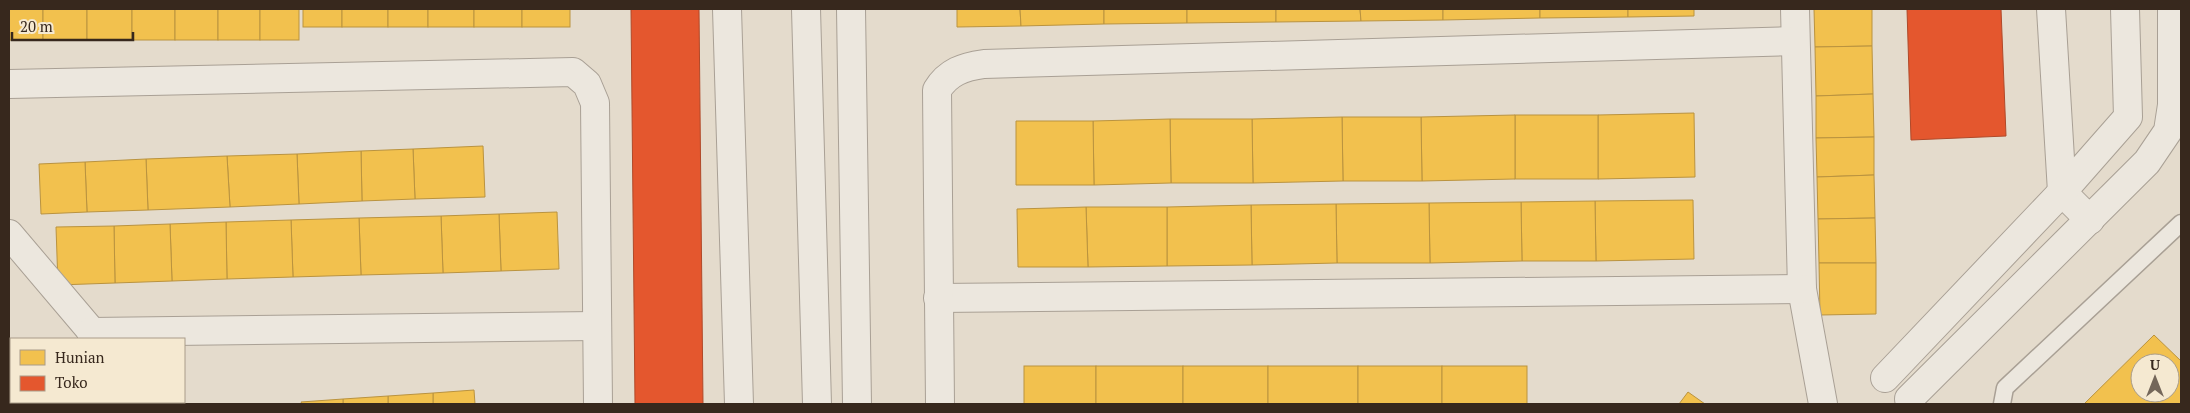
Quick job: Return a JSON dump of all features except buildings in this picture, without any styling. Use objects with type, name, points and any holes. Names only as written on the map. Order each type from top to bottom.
[{"type":"street","points":[[727,9],[738,404]]},
{"type":"street","points":[[806,9],[817,404]]},
{"type":"street","points":[[851,9],[857,404]]},
{"type":"street","points":[[1795,9],[1802,289],[1823,404]]},
{"type":"street","points":[[2051,9],[2062,192],[2090,220]]},
{"type":"street","points":[[1885,378],[2062,192],[2128,117],[2125,9]]},
{"type":"street","points":[[1909,398],[2175,135],[2172,105],[2172,9]]},
{"type":"street","points":[[940,404],[937,90],[944,78],[963,68],[984,64],[1796,41]]},
{"type":"street","points":[[9,84],[574,72],[587,84],[595,102],[598,404]]},
{"type":"street","points":[[811,154],[852,152]]},
{"type":"street","points":[[9,234],[95,336],[596,326]]},
{"type":"street","points":[[938,298],[1802,289]]},
{"type":"street","points":[[816,367],[856,366]]},
{"type":"lane","points":[[2002,404],[2005,388],[2181,223]]}]
